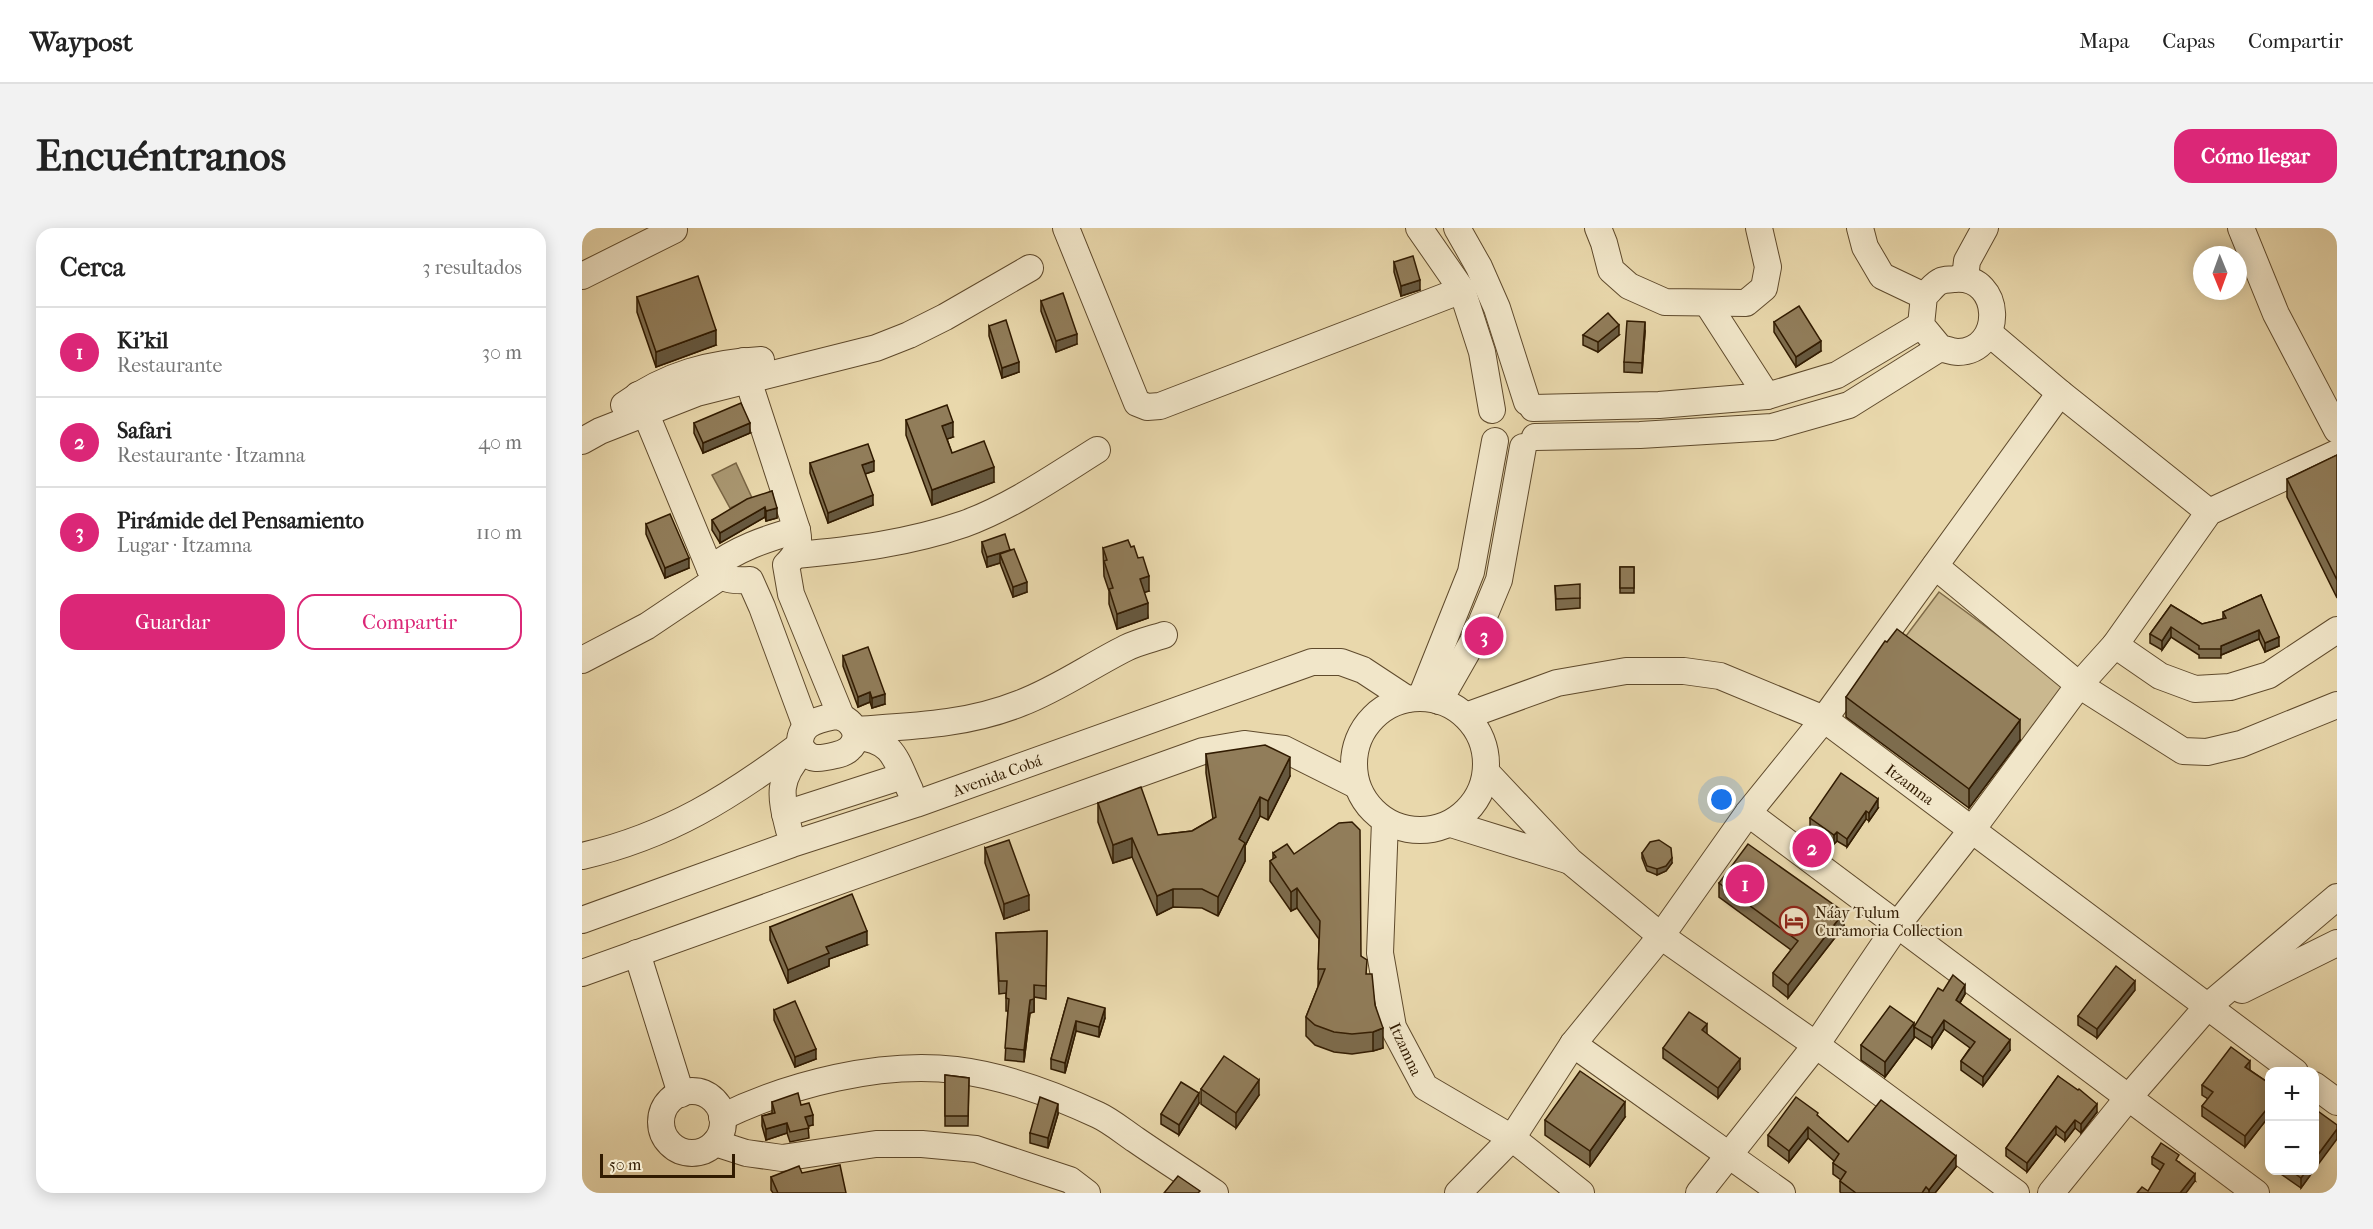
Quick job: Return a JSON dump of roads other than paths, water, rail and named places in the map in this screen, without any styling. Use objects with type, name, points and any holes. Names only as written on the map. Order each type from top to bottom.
[{"type":"street","points":[[582,276],[674,230],[673,228]]},
{"type":"street","points":[[1066,228],[1137,403],[1147,407],[1160,406],[1462,290]]},
{"type":"street","points":[[1419,228],[1462,290],[1482,352],[1492,410],[1488,425],[1496,441],[1507,447],[1529,442],[1772,427],[1849,405],[1940,348]]},
{"type":"street","points":[[1423,699],[1475,638],[1499,580],[1529,442],[1539,422],[1530,405],[1497,308],[1479,267],[1456,228]]},
{"type":"street","points":[[1598,228],[1611,270],[1629,286],[1665,302],[1707,303],[1746,303],[1764,288],[1768,267],[1759,228]]},
{"type":"street","points":[[1860,228],[1865,247],[1882,276],[1924,296]]},
{"type":"street","points":[[1965,278],[1967,261],[1985,228]]},
{"type":"street","points":[[2241,228],[2276,314],[2337,429]]},
{"type":"street","points":[[591,436],[642,404],[697,393],[746,370],[797,367],[876,348],[945,317],[1030,268]]},
{"type":"street","points":[[1965,278],[1984,290],[1994,310],[1989,333],[1976,346],[1958,352],[1940,348],[1920,325],[1924,296],[1941,280],[1965,278]]},
{"type":"street","points":[[1707,303],[1767,396]]},
{"type":"street","points":[[1492,410],[1504,400],[1512,398],[1530,405],[1659,405],[1767,396],[1837,375],[1920,325]]},
{"type":"street","points":[[1989,333],[2209,512]]},
{"type":"street","points":[[746,370],[800,544],[791,560],[791,594],[828,740],[833,798],[844,829]]},
{"type":"street","points":[[1458,1193],[1512,1138],[1573,1044],[1661,936],[1748,813],[1824,718],[2060,393]]},
{"type":"street","points":[[642,404],[715,573],[735,581],[750,580],[791,560],[908,541],[965,524],[1031,492],[1097,450]]},
{"type":"street","points":[[1659,405],[1660,434]]},
{"type":"street","points":[[1423,699],[1471,572],[1496,441]]},
{"type":"street","points":[[1699,1193],[1816,1045],[1898,924],[1971,831],[2079,685],[2115,645],[2209,512],[2337,453]]},
{"type":"street","points":[[582,660],[647,626],[715,573],[724,558],[747,546],[797,530]]},
{"type":"street","points":[[1935,566],[2079,685],[2183,751],[2207,752],[2241,744],[2337,705]]},
{"type":"street","points":[[750,580],[828,740],[859,790],[870,819]]},
{"type":"street","points":[[2115,645],[2160,676],[2195,689],[2230,687],[2269,675],[2337,630]]},
{"type":"street","points":[[582,856],[612,849],[657,833],[706,810],[748,783],[828,740],[954,723],[987,715],[1023,703],[1080,675],[1127,648],[1164,635]]},
{"type":"street","name":"Avenida Cobá","points":[[582,920],[792,844],[916,804],[1312,662],[1341,662],[1423,699]]},
{"type":"street","name":"Itzamna","points":[[1466,716],[1557,683],[1626,671],[1684,672],[1720,676],[1824,718],[1971,831],[2290,1067]]},
{"type":"street","points":[[1423,699],[1449,704],[1466,716],[1479,732],[1483,742],[1487,773],[1481,794],[1468,811],[1451,824],[1429,831],[1406,829],[1385,821],[1367,805],[1356,785],[1353,762],[1358,739],[1371,720],[1387,706],[1423,699]]},
{"type":"street","points":[[792,844],[782,787],[785,775],[790,765],[828,740],[873,738],[885,744],[894,756],[916,804]]},
{"type":"street","points":[[582,973],[1203,751],[1244,744],[1284,749],[1356,785]]},
{"type":"street","points":[[1487,773],[1570,861],[1661,936],[1816,1045],[2016,1193]]},
{"type":"street","points":[[785,814],[903,776]]},
{"type":"street","points":[[1748,813],[2256,1193]]},
{"type":"street","name":"Itzamna","points":[[1385,821],[1380,953],[1393,1027],[1425,1088],[1512,1138],[1581,1193]]},
{"type":"street","points":[[1451,824],[1570,861]]},
{"type":"street","points":[[2051,1193],[2128,1098],[2207,1007],[2337,897]]},
{"type":"street","points":[[2207,1007],[2337,943]]},
{"type":"street","points":[[637,953],[681,1094]]},
{"type":"street","points":[[1573,1044],[1782,1193]]},
{"type":"street","points":[[723,1117],[797,1089],[855,1074],[901,1069],[956,1070],[1027,1086],[1100,1116],[1215,1193]]},
{"type":"street","points":[[2319,1089],[2337,1102]]},
{"type":"street","points":[[697,1092],[704,1094],[716,1103],[723,1117],[722,1131],[715,1143],[708,1149],[692,1153],[675,1149],[664,1136],[661,1128],[663,1111],[674,1098],[681,1094],[697,1092]]},
{"type":"street","points":[[715,1143],[746,1153],[782,1158],[876,1144],[922,1144],[976,1149],[1070,1180],[1087,1193]]},
{"type":"place","name":"Pirámide del Pensamiento","points":[[1484,636]]},
{"type":"place","name":"Safari","points":[[1812,848]]},
{"type":"place","name":"Ki'kil","points":[[1745,884]]},
{"type":"place","name":"Náay Tulum Curamoria Collection","points":[[1794,921]]}]
